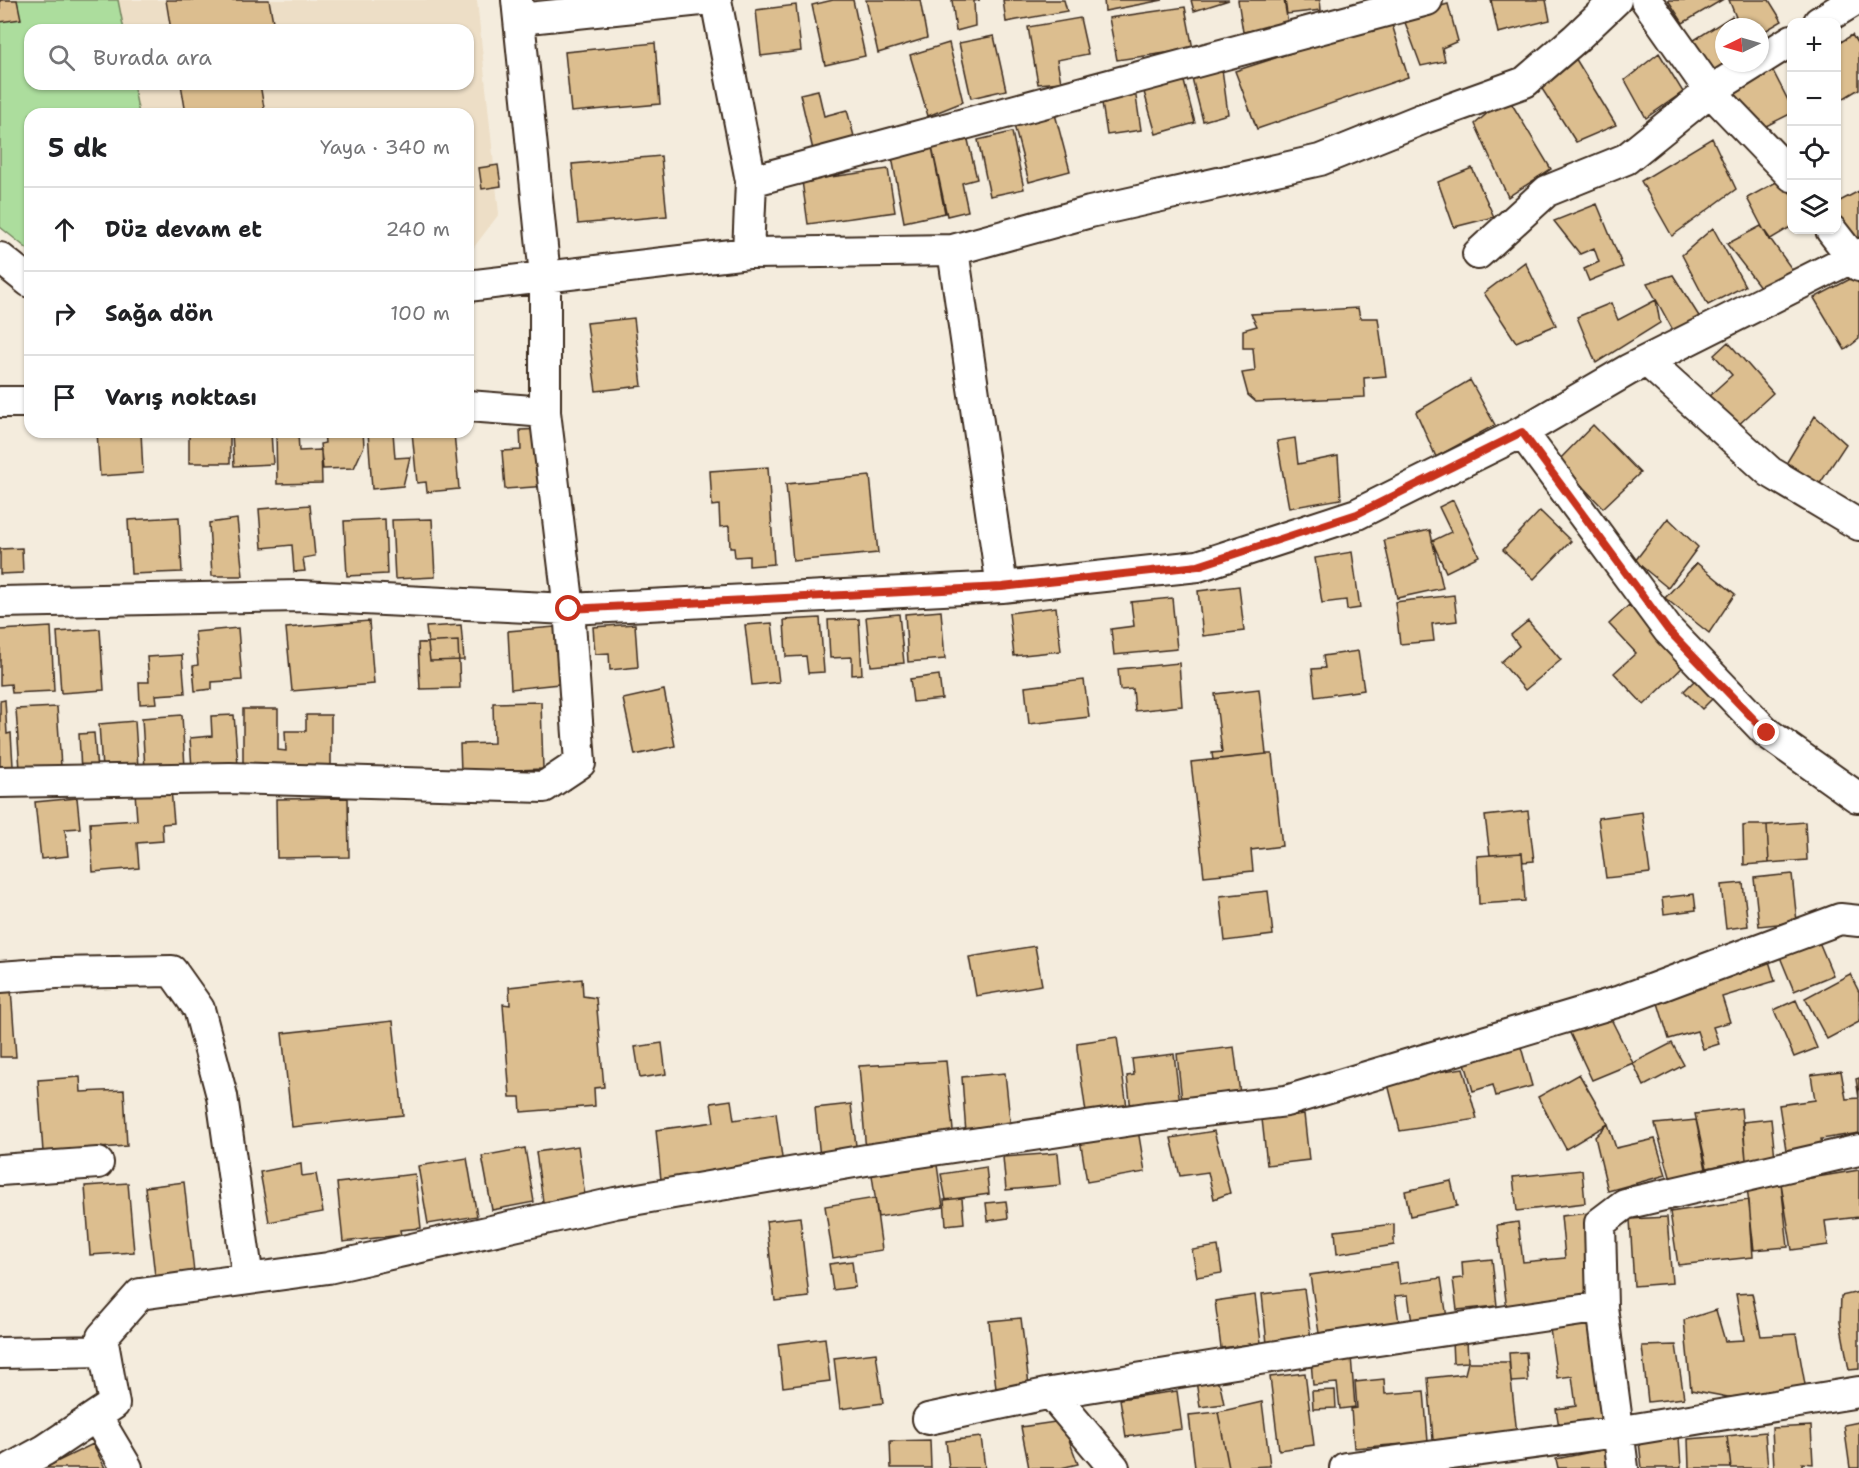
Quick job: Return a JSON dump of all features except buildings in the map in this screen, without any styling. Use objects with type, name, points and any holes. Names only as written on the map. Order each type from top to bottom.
[{"type":"street","points":[[0,782],[230,778],[544,787],[580,763],[569,609],[545,412],[545,276],[518,9],[701,0]]},
{"type":"street","points":[[716,0],[751,181],[748,253]]},
{"type":"street","points":[[751,181],[1427,0]]},
{"type":"street","points":[[474,285],[748,253],[953,250],[1090,212],[1320,160],[1422,119],[1525,82],[1616,0]]},
{"type":"street","points":[[1647,0],[1710,91],[1787,172]]},
{"type":"street","points":[[1826,18],[1855,0]]},
{"type":"street","points":[[1769,54],[1787,43]]},
{"type":"street","points":[[1478,254],[1547,191],[1626,159],[1710,91],[1741,72]]},
{"type":"street","points":[[0,603],[301,596],[569,609],[1002,587],[1198,566],[1357,514],[1522,432],[1647,360],[1856,260],[1834,234]]},
{"type":"street","points":[[953,250],[1002,587]]},
{"type":"street","points":[[0,258],[24,277]]},
{"type":"street","points":[[1647,360],[1770,472],[1859,525]]},
{"type":"street","points":[[0,402],[24,402]]},
{"type":"street","points":[[474,406],[545,412]]},
{"type":"street","points":[[1522,432],[1668,630],[1767,733],[1858,800]]},
{"type":"street","points":[[12,1468],[45,1450],[114,1404],[102,1337],[140,1294],[328,1268],[615,1203],[775,1176],[1134,1119],[1286,1101],[1620,1001],[1840,920],[1859,921]]},
{"type":"street","points":[[0,977],[56,973],[172,971],[199,1009],[222,1096],[248,1279]]},
{"type":"street","points":[[1623,1468],[1602,1307],[1600,1223],[1625,1204],[1859,1150]]},
{"type":"street","points":[[0,1170],[99,1163]]},
{"type":"street","points":[[927,1419],[1051,1393],[1340,1345],[1602,1307]]},
{"type":"street","points":[[0,1353],[105,1351]]},
{"type":"street","points":[[1345,1468],[1617,1432],[1859,1392]]},
{"type":"street","points":[[1051,1393],[1114,1468]]},
{"type":"street","points":[[96,1416],[127,1468]]},
{"type":"shaded area","points":[[118,0],[477,0],[499,214],[474,247],[474,108],[138,108],[134,90],[474,90],[474,24],[123,24]]},
{"type":"green space","points":[[0,0],[118,0],[123,24],[24,24],[24,90],[134,90],[138,108],[24,108],[24,246],[0,227]]},
{"type":"route","points":[[569,609],[1002,587],[1198,566],[1357,514],[1522,432],[1668,630],[1767,733]]}]
